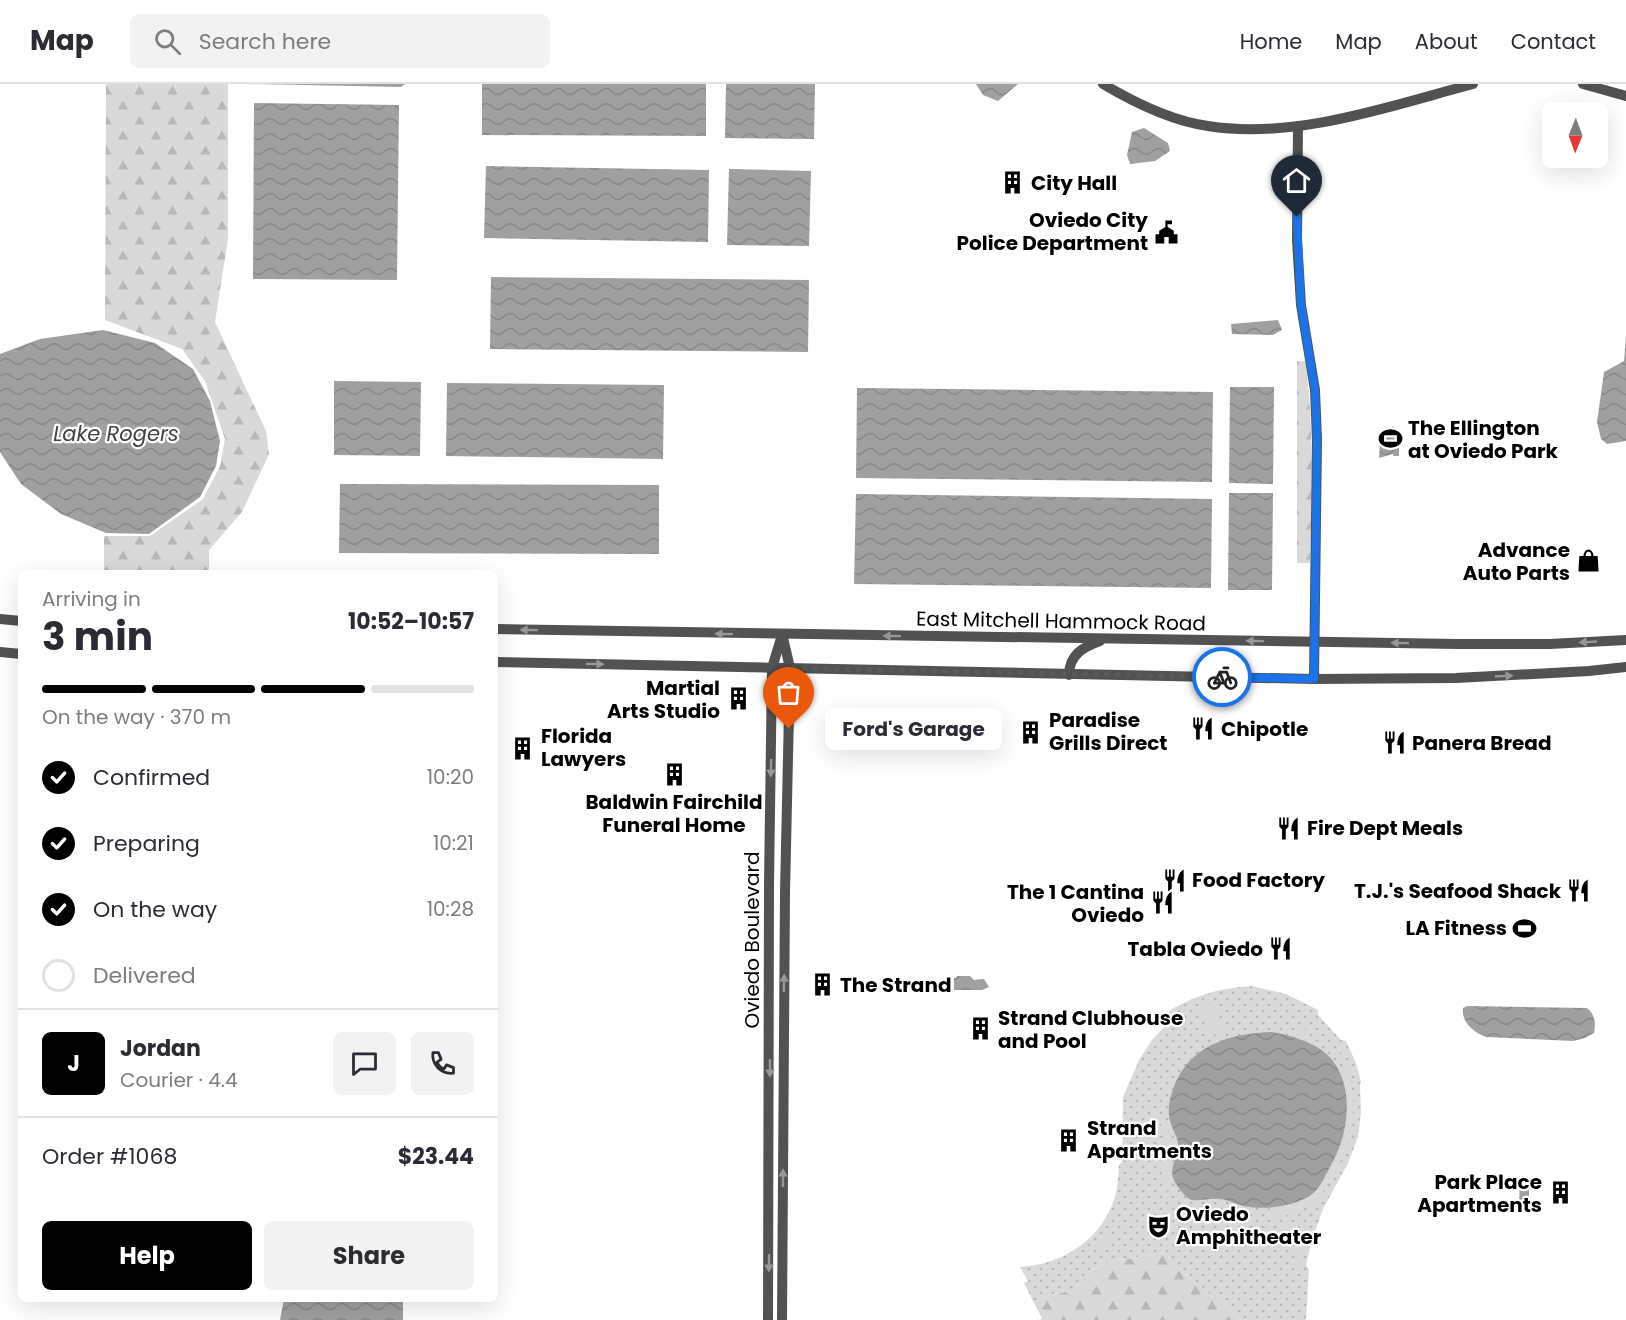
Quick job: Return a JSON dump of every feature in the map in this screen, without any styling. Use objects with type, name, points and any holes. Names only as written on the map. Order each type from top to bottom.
[{"type":"street","points":[[1103,84],[1140,104],[1178,119],[1209,126],[1254,128],[1327,122],[1473,84]]},
{"type":"street","points":[[1583,84],[1626,96]]},
{"type":"street","points":[[1298,126],[1297,240],[1301,305],[1315,390],[1317,441],[1314,679]]},
{"type":"street","points":[[0,619],[18,621]]},
{"type":"street","name":"East Mitchell Hammock Road","points":[[498,629],[1313,642],[1550,644],[1626,640]]},
{"type":"street","name":"Oviedo Boulevard","points":[[768,1320],[772,668],[782,635]]},
{"type":"street","name":"Oviedo Boulevard","points":[[782,635],[790,668],[782,1320]]},
{"type":"street","points":[[1069,675],[1069,667],[1075,654],[1089,645],[1108,639]]},
{"type":"street","points":[[0,652],[18,654]]},
{"type":"street","points":[[498,662],[1314,679],[1456,678],[1599,671],[1626,667]]},
{"type":"street","points":[[769,883],[786,884]]},
{"type":"green space","points":[[106,84],[228,84],[228,239],[215,322],[266,431],[269,454],[242,512],[209,550],[209,570],[104,570],[104,536],[150,536],[203,499],[220,466],[225,439],[205,381],[182,349],[105,320]]},
{"type":"green space","points":[[1297,361],[1305,361],[1310,411],[1312,462],[1310,563],[1297,563]]},
{"type":"green space","points":[[1252,986],[1286,994],[1318,1010],[1318,1015],[1341,1040],[1346,1041],[1356,1063],[1361,1082],[1358,1137],[1348,1163],[1323,1209],[1306,1265],[1309,1270],[1306,1320],[1241,1320],[1172,1263],[1166,1253],[1113,1260],[1091,1270],[1073,1292],[1051,1294],[1034,1303],[1024,1283],[1028,1281],[1020,1267],[1052,1261],[1080,1246],[1103,1223],[1111,1209],[1116,1193],[1119,1165],[1122,1162],[1123,1097],[1139,1060],[1152,1040],[1170,1021],[1169,1011],[1209,993]]},
{"type":"green space","points":[[1215,1002],[1224,1031],[1211,1036],[1198,1008]]},
{"type":"green space","points":[[1310,1014],[1331,1033],[1347,1059],[1326,1032],[1311,1018],[1301,1038],[1324,1052],[1340,1072],[1348,1069],[1354,1110],[1351,1134],[1342,1159],[1318,1198],[1297,1212],[1275,1218],[1269,1207],[1296,1199],[1319,1186],[1340,1146],[1345,1124],[1346,1103],[1342,1082],[1333,1064],[1317,1049],[1296,1038]]},
{"type":"green space","points":[[1161,1124],[1166,1124],[1170,1140],[1168,1173],[1171,1189],[1165,1192],[1160,1164],[1164,1141]]},
{"type":"green space","points":[[1119,1215],[1115,1225],[1117,1227],[1111,1231],[1115,1240],[1104,1250],[1096,1249],[1095,1246]]},
{"type":"green space","points":[[1285,1221],[1296,1224],[1305,1235],[1298,1275],[1294,1275],[1296,1234],[1292,1230],[1277,1228],[1277,1223]]},
{"type":"green space","points":[[1166,1253],[1172,1263],[1241,1320],[1040,1320],[1042,1318],[1034,1303],[1051,1294],[1073,1292],[1091,1270],[1113,1260]]},
{"type":"water","points":[[248,84],[405,84],[401,87]]},
{"type":"water","points":[[482,84],[706,84],[706,136],[482,135]]},
{"type":"water","points":[[726,84],[815,84],[814,139],[725,138]]},
{"type":"water","points":[[976,84],[1018,84],[998,101],[983,95]]},
{"type":"water","points":[[254,103],[399,105],[397,280],[253,279]]},
{"type":"water","points":[[1144,128],[1168,143],[1170,151],[1155,161],[1130,164],[1127,155],[1132,132]]},
{"type":"water","points":[[486,166],[709,170],[708,242],[484,238]]},
{"type":"water","points":[[729,169],[811,171],[809,246],[727,245]]},
{"type":"water","points":[[491,277],[809,280],[808,352],[490,349]]},
{"type":"water","points":[[1278,320],[1282,330],[1273,335],[1232,334],[1231,324]]},
{"type":"water","name":"Lake Rogers","points":[[103,330],[155,343],[193,369],[210,401],[220,441],[216,466],[200,497],[149,534],[106,533],[61,514],[21,484],[0,452],[0,354],[40,339]]},
{"type":"water","points":[[1626,335],[1626,441],[1607,444],[1601,439],[1597,422],[1604,372],[1624,361]]},
{"type":"water","points":[[334,381],[421,382],[420,456],[334,455]]},
{"type":"water","points":[[447,383],[664,385],[663,459],[446,456]]},
{"type":"water","points":[[1230,387],[1274,387],[1273,484],[1229,483]]},
{"type":"water","points":[[857,388],[1213,392],[1212,482],[856,478]]},
{"type":"water","name":"The Ellington at Oviedo Park","points":[[1393,426],[1398,432],[1395,435],[1395,444],[1399,445],[1399,456],[1393,456],[1393,454],[1379,458],[1380,443],[1385,443],[1385,434]]},
{"type":"water","points":[[340,484],[659,485],[659,554],[339,553]]},
{"type":"water","points":[[1229,493],[1273,493],[1272,590],[1228,590]]},
{"type":"water","points":[[856,494],[1212,499],[1211,588],[854,584]]},
{"type":"water","points":[[970,976],[974,980],[984,979],[989,987],[982,990],[954,990],[954,978]]},
{"type":"water","points":[[1467,1006],[1587,1008],[1594,1019],[1594,1033],[1573,1041],[1486,1037],[1473,1030],[1466,1022],[1463,1008]]},
{"type":"water","points":[[1272,1032],[1297,1038],[1321,1049],[1333,1061],[1340,1073],[1347,1099],[1347,1113],[1342,1141],[1337,1153],[1314,1192],[1305,1199],[1290,1204],[1257,1208],[1219,1199],[1189,1199],[1176,1185],[1172,1173],[1178,1145],[1169,1109],[1175,1084],[1182,1070],[1192,1059],[1215,1043],[1242,1035]]},
{"type":"water","points":[[1520,1178],[1529,1178],[1529,1207],[1519,1207]]},
{"type":"water","points":[[283,1302],[403,1302],[403,1320],[280,1320]]},
{"type":"way so far","points":[[789,729],[790,668],[1222,677]]},
{"type":"place","name":"City Hall","points":[[1013,183]]},
{"type":"place","name":"Oviedo City Police Department","points":[[1166,232]]},
{"type":"place","name":"The Ellington at Oviedo Park","points":[[1390,439]]},
{"type":"place","name":"Advance Auto Parts","points":[[1588,561]]},
{"type":"place","name":"Martial Arts Studio","points":[[738,699]]},
{"type":"place","name":"Ford's Garage","points":[[789,729]]},
{"type":"place","name":"Chipotle","points":[[1203,729]]},
{"type":"place","name":"Paradise Grills Direct","points":[[1031,732]]},
{"type":"place","name":"Panera Bread","points":[[1394,743]]},
{"type":"place","name":"Florida Lawyers","points":[[523,748]]},
{"type":"place","name":"Baldwin Fairchild Funeral Home","points":[[674,774]]},
{"type":"place","name":"Fire Dept Meals","points":[[1289,828]]},
{"type":"place","name":"Food Factory","points":[[1174,880]]},
{"type":"place","name":"T.J.'s Seafood Shack","points":[[1579,891]]},
{"type":"place","name":"The 1 Cantina Oviedo","points":[[1162,903]]},
{"type":"place","name":"LA Fitness","points":[[1525,928]]},
{"type":"place","name":"Tabla Oviedo","points":[[1281,949]]},
{"type":"place","name":"The Strand","points":[[822,985]]},
{"type":"place","name":"Strand Clubhouse and Pool","points":[[980,1029]]},
{"type":"place","name":"Strand Apartments","points":[[1069,1140]]},
{"type":"place","name":"Park Place Apartments","points":[[1560,1193]]},
{"type":"place","name":"Oviedo Amphitheater","points":[[1158,1226]]},
{"type":"route","points":[[1222,677],[1314,679],[1317,441],[1315,390],[1301,305],[1297,217]]}]
